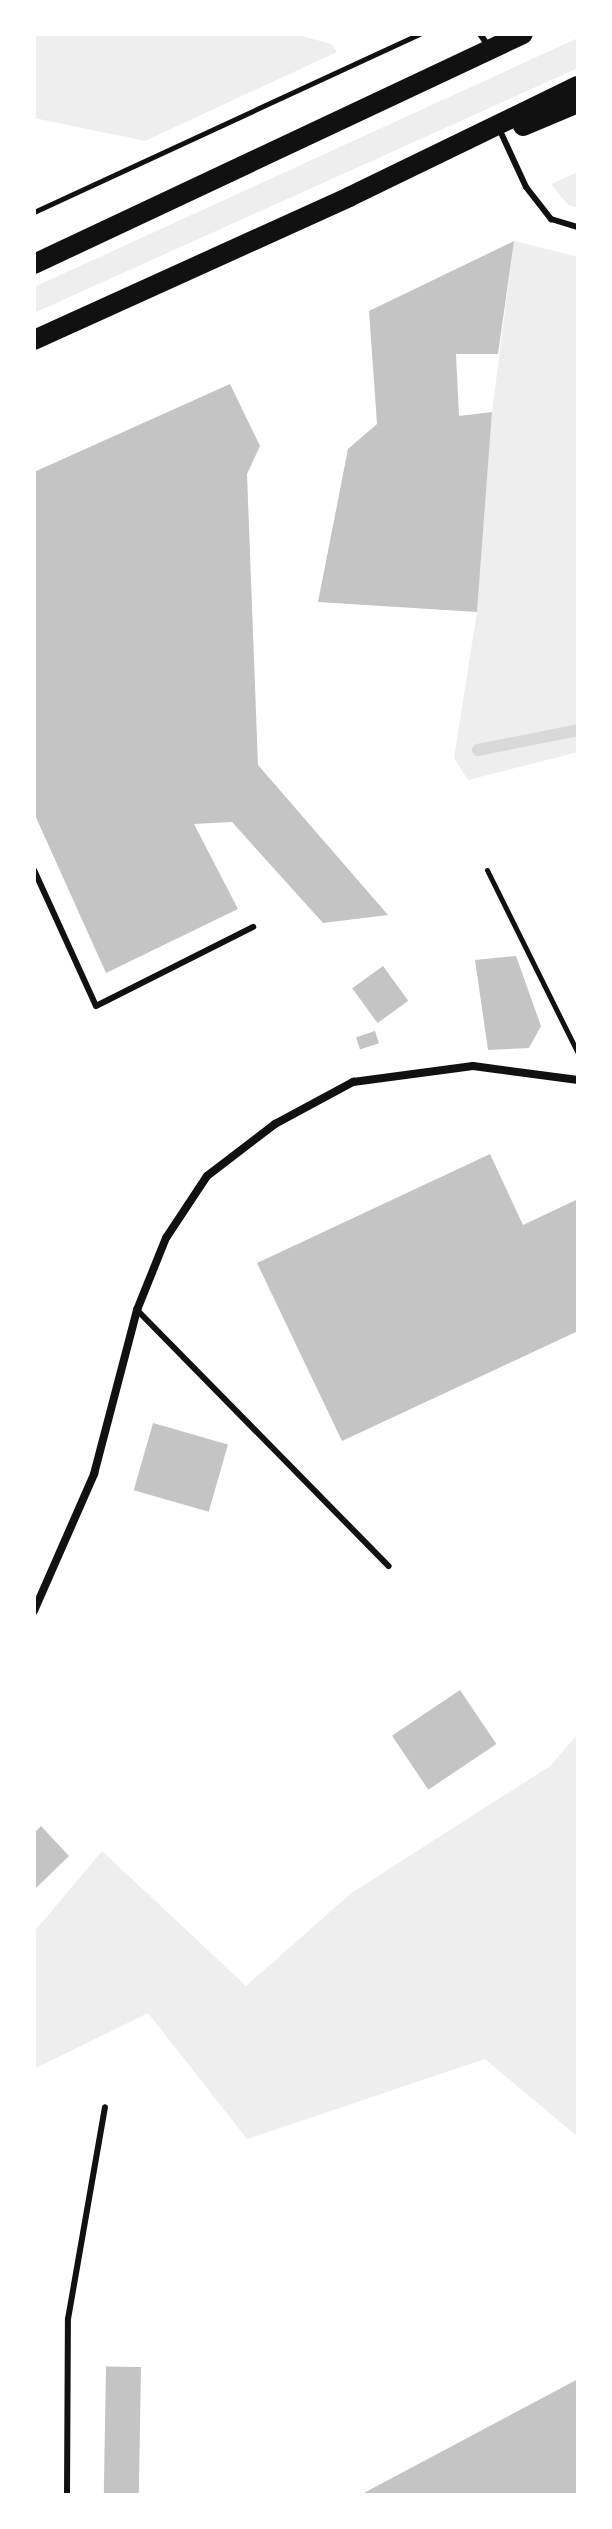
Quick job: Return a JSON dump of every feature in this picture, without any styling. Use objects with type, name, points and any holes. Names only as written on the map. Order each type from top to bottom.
[{"type":"main road","points":[[34,264],[482,47],[523,34]]},
{"type":"main road","points":[[482,47],[538,34]]},
{"type":"main road","points":[[34,340],[349,197],[578,86]]},
{"type":"main road","points":[[349,197],[578,103]]},
{"type":"street","points":[[34,1611],[94,1474],[137,1310],[166,1238],[207,1176],[275,1124],[353,1082],[473,1066],[578,1080]]},
{"type":"lane","points":[[502,135],[526,187],[551,219],[578,227]]},
{"type":"lane","points":[[34,870],[96,1006],[253,927]]},
{"type":"lane","points":[[137,1310],[389,1566]]},
{"type":"lane","points":[[67,2495],[68,2319],[105,2107]]},
{"type":"path","points":[[34,212],[420,34]]},
{"type":"path","points":[[487,870],[578,1053]]},
{"type":"shaded area","points":[[34,34],[295,34],[331,44],[337,52],[145,141],[34,118]]},
{"type":"shaded area","points":[[578,38],[578,68],[34,313],[34,287]]},
{"type":"shaded area","points":[[578,172],[578,208],[568,205],[551,184]]},
{"type":"shaded area","points":[[514,241],[578,257],[578,752],[468,780],[454,758],[477,612],[492,412]]},
{"type":"shaded area","points":[[578,1734],[578,2137],[485,2059],[247,2139],[148,2013],[34,2069],[34,1932],[102,1851],[246,1986],[350,1894],[550,1766]]},
{"type":"building","points":[[514,241],[498,354],[456,354],[459,416],[492,412],[477,612],[318,602],[348,449],[377,424],[369,311]]},
{"type":"building","points":[[230,384],[260,446],[247,474],[258,765],[388,915],[323,923],[232,822],[194,824],[238,909],[106,973],[34,813],[34,472]]},
{"type":"building","points":[[516,956],[541,1026],[529,1048],[488,1050],[475,960]]},
{"type":"building","points":[[383,966],[408,1001],[378,1023],[352,988]]},
{"type":"building","points":[[375,1031],[379,1043],[360,1050],[356,1037]]},
{"type":"building","points":[[490,1154],[523,1225],[578,1199],[578,1331],[342,1441],[257,1263]]},
{"type":"building","points":[[153,1423],[228,1444],[209,1512],[134,1490]]},
{"type":"building","points":[[460,1690],[496,1744],[428,1790],[392,1736]]},
{"type":"building","points":[[41,1826],[69,1856],[34,1890],[34,1833]]},
{"type":"building","points":[[106,2366],[141,2367],[139,2495],[104,2494]]},
{"type":"building","points":[[578,2379],[578,2495],[360,2495]]},
{"type":"waterway","points":[[478,750],[578,730]]}]
